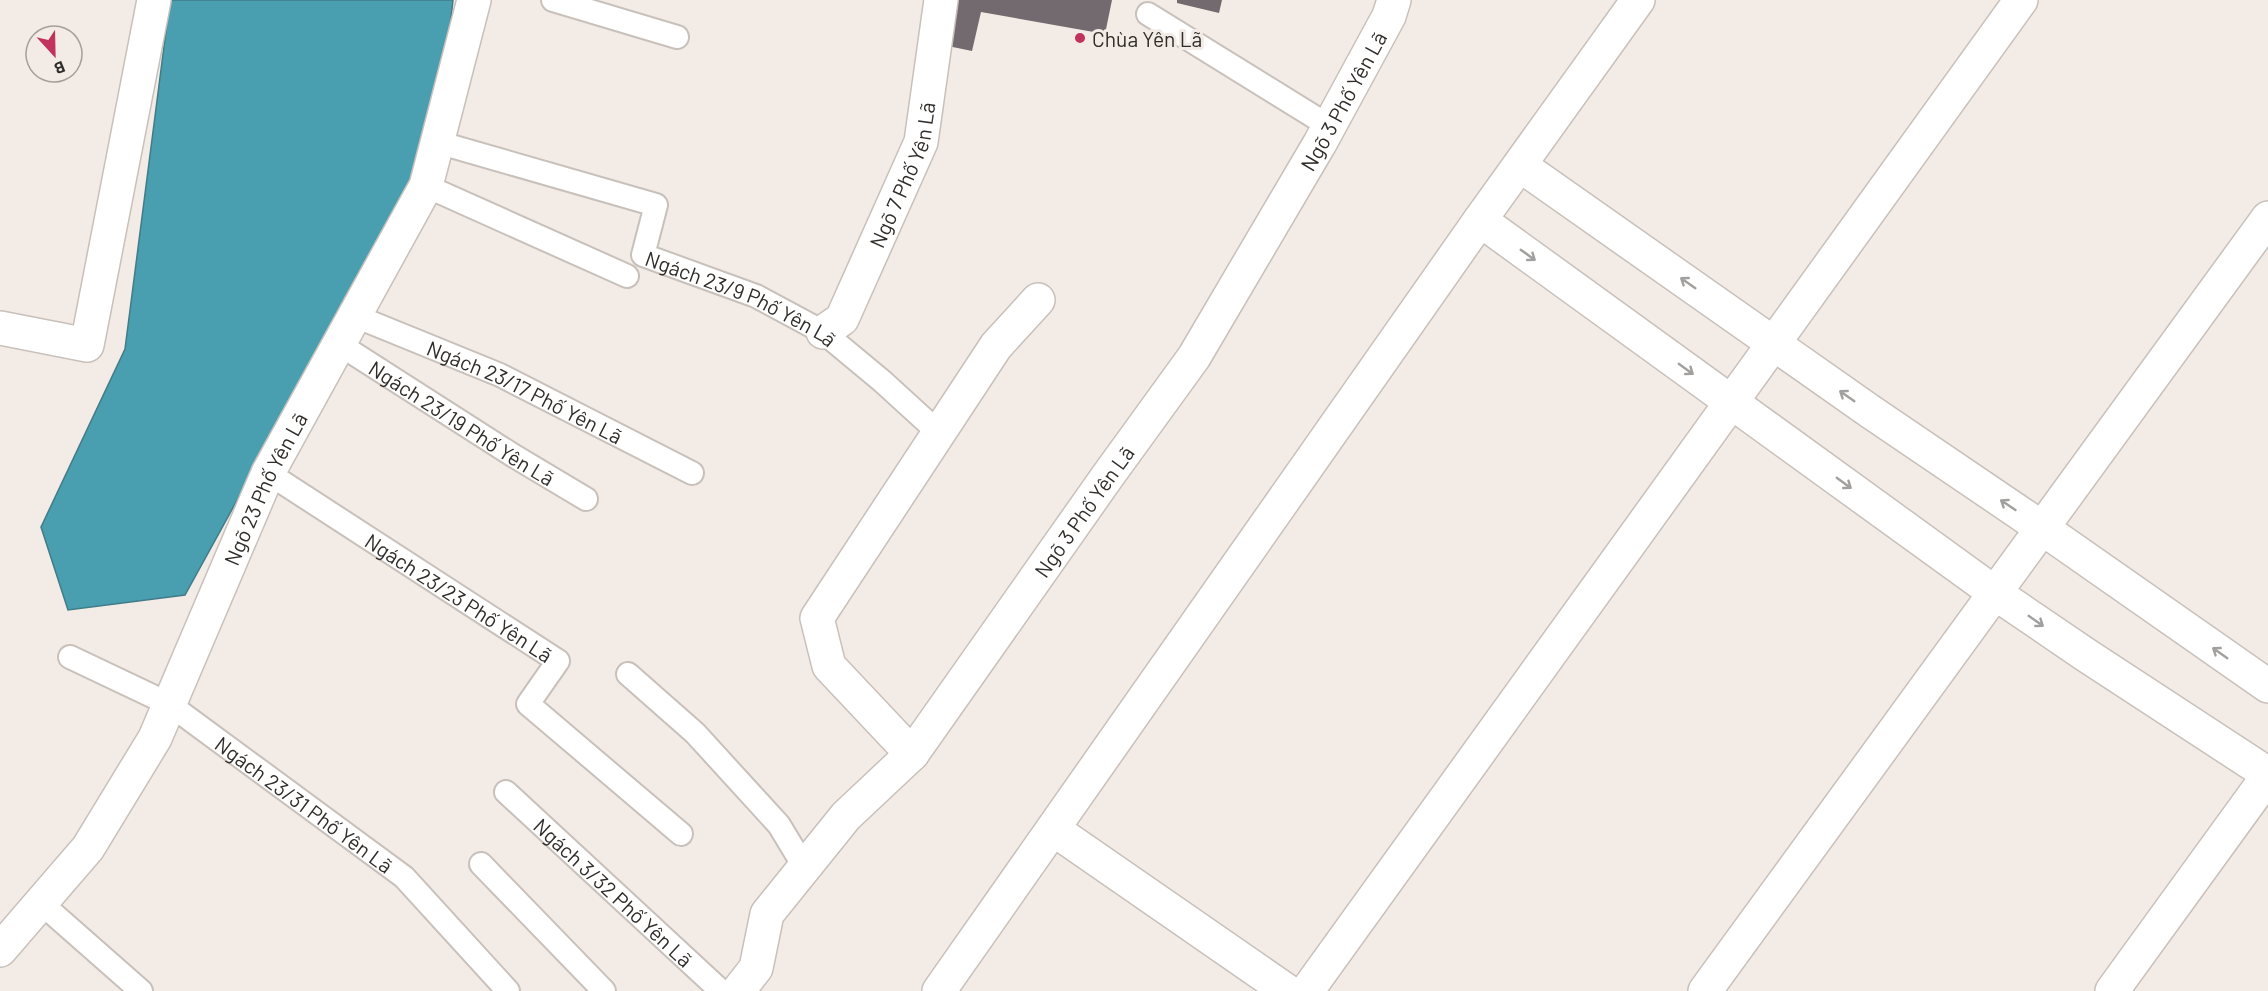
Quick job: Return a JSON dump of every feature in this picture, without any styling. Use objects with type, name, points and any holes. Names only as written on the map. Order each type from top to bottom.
[{"type":"street","points":[[0,328],[87,345],[154,0]]},
{"type":"street","name":"Ngõ 23 Phố Yên Lã","points":[[0,950],[88,848],[155,738],[268,473],[426,186],[474,0]]},
{"type":"street","name":"Ngõ 7 Phố Yên Lã","points":[[823,332],[843,319],[921,142],[941,0]]},
{"type":"street","name":"Ngõ 3 Phố Yên Lã","points":[[738,991],[756,968],[767,914],[846,816],[912,754],[1194,357],[1329,126],[1389,16],[1394,0]]},
{"type":"street","points":[[939,991],[1480,220],[1521,166],[1638,0]]},
{"type":"street","points":[[1307,991],[2021,0]]},
{"type":"street","points":[[1521,166],[2268,686]]},
{"type":"street","points":[[1705,991],[2268,218]]},
{"type":"street","points":[[1480,220],[1995,593],[2268,775],[2112,991]]},
{"type":"street","points":[[912,754],[829,666],[817,618],[996,346],[1038,300]]},
{"type":"street","points":[[1053,828],[1287,991]]},
{"type":"lane","points":[[553,0],[677,37]]},
{"type":"lane","points":[[1148,14],[1329,126]]},
{"type":"lane","name":"Ngách 23/9 Phố Yên Lã","points":[[437,142],[656,205],[643,255],[756,296],[823,332],[939,433]]},
{"type":"lane","points":[[426,186],[627,276]]},
{"type":"lane","name":"Ngách 23/17 Phố Yên Lã","points":[[355,316],[500,375],[692,473]]},
{"type":"lane","name":"Ngách 23/19 Phố Yên Lã","points":[[339,344],[514,456],[586,499]]},
{"type":"lane","name":"Ngách 23/23 Phố Yên Lã","points":[[268,473],[558,661],[528,704],[681,834]]},
{"type":"lane","name":"Ngách 23/31 Phố Yên Lã","points":[[70,657],[169,704],[404,876],[508,991]]},
{"type":"lane","points":[[628,674],[703,741],[778,825],[805,868]]},
{"type":"lane","name":"Ngách 3/32 Phố Yên Lã","points":[[506,792],[721,991]]},
{"type":"lane","points":[[480,864],[604,991]]},
{"type":"lane","points":[[41,903],[141,991]]},
{"type":"water","points":[[170,0],[453,0],[438,135],[185,595],[68,610],[41,527],[125,349]]},
{"type":"building","name":"Chùa Yên Lã","points":[[953,0],[1112,0],[1105,34],[981,12],[972,51],[943,45]]},
{"type":"building","points":[[1177,0],[1222,0],[1219,13],[1177,3]]},
{"type":"place","name":"Chùa Yên Lã","points":[[1080,38]]}]
